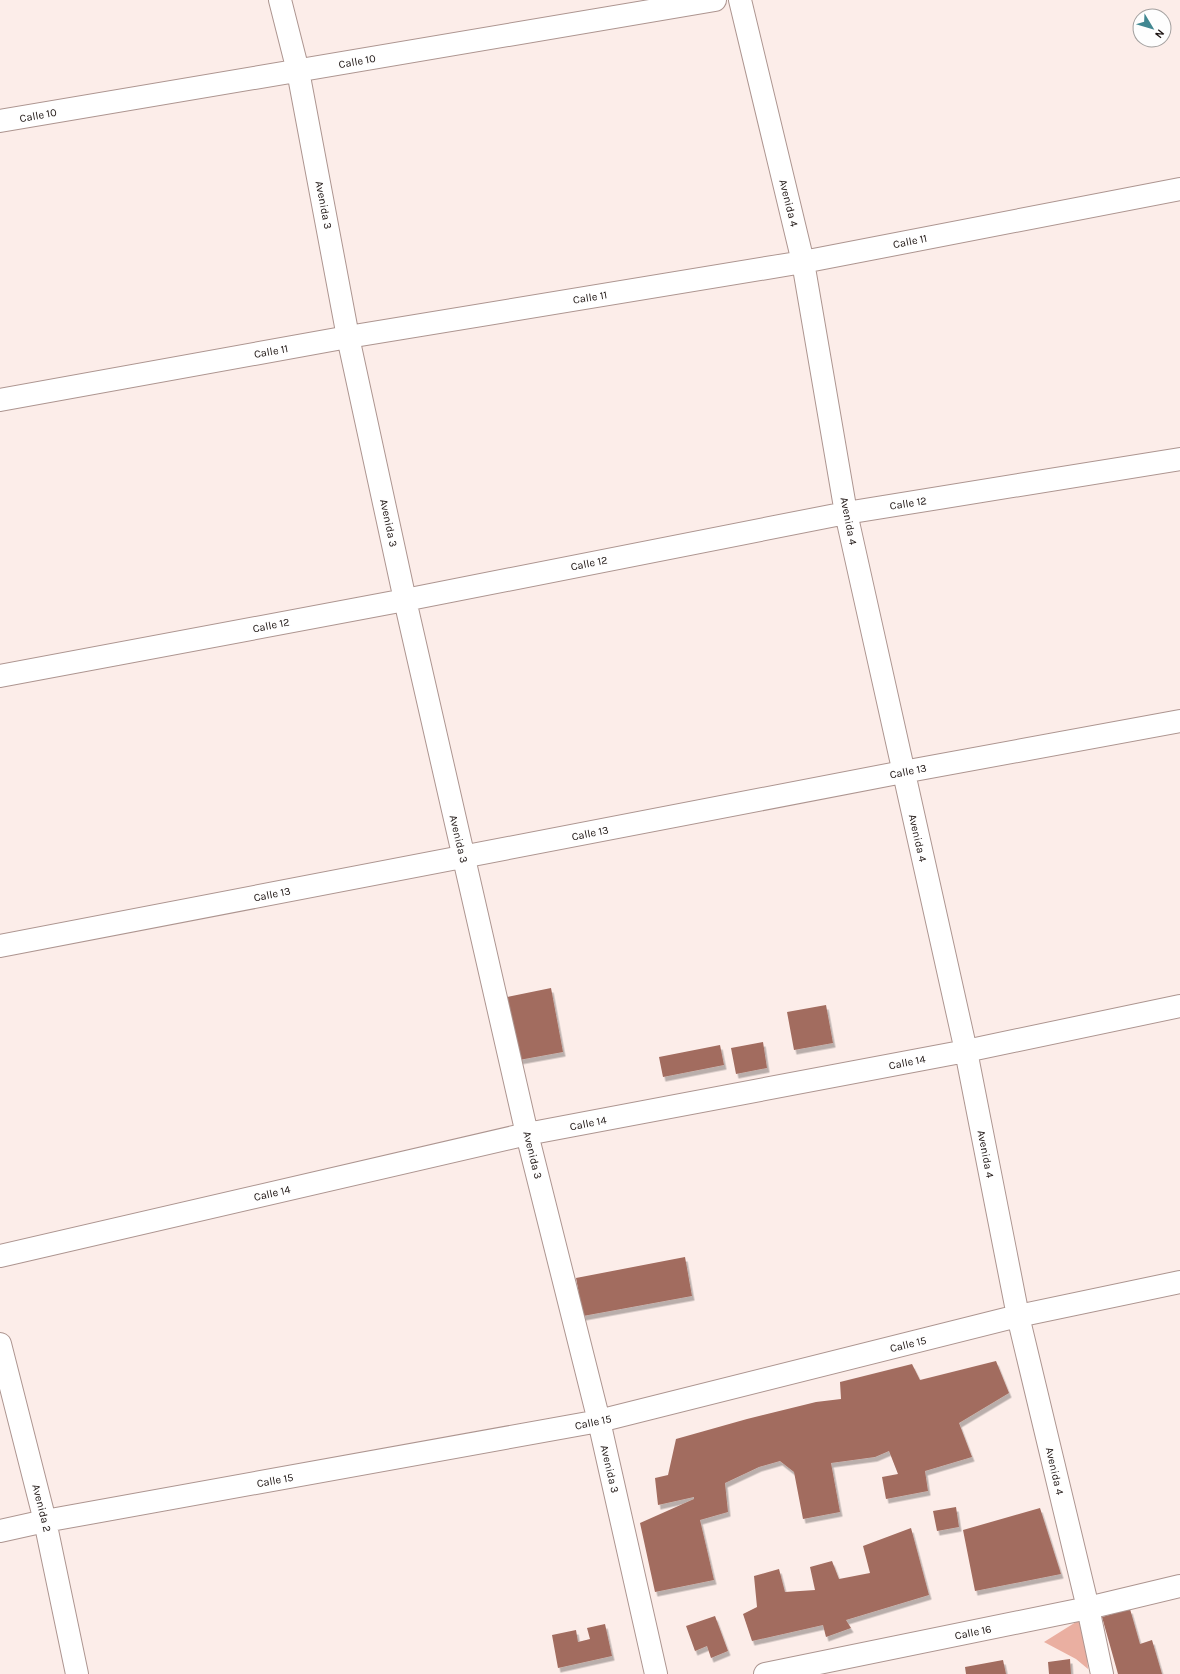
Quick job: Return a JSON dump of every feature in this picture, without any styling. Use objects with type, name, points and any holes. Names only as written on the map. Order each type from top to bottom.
[{"type":"street","name":"Avenida 3","points":[[280,0],[298,71],[348,337],[405,600],[528,1134],[599,1421],[656,1674]]},
{"type":"street","name":"Calle 10","points":[[0,121],[715,0]]},
{"type":"street","name":"Avenida 4","points":[[740,0],[803,262],[846,513],[966,1051],[1018,1316],[1088,1608],[1102,1674]]},
{"type":"street","name":"Calle 11","points":[[0,400],[348,337],[803,262],[1180,189]]},
{"type":"street","name":"Calle 12","points":[[0,676],[405,600],[846,513],[1180,459]]},
{"type":"street","name":"Calle 13","points":[[0,946],[903,772],[1180,721]]},
{"type":"street","name":"Calle 14","points":[[0,1256],[528,1134],[966,1051],[1180,1006]]},
{"type":"street","name":"Calle 15","points":[[0,1531],[45,1521],[599,1421],[1018,1316],[1180,1282]]},
{"type":"street","name":"Avenida 2","points":[[0,1344],[45,1521],[77,1674]]},
{"type":"street","name":"Calle 16","points":[[765,1674],[1088,1608],[1180,1586]]},
{"type":"shaded area","points":[[1084,1617],[1088,1669],[1076,1659],[1044,1642]]},
{"type":"building","points":[[551,988],[563,1052],[519,1060],[507,997]]},
{"type":"building","points":[[826,1005],[833,1043],[794,1050],[787,1012]]},
{"type":"building","points":[[763,1042],[767,1068],[736,1074],[731,1048]]},
{"type":"building","points":[[720,1045],[724,1065],[663,1077],[659,1057]]},
{"type":"building","points":[[685,1257],[692,1296],[583,1316],[576,1278]]},
{"type":"building","points":[[996,1361],[1009,1393],[959,1423],[972,1457],[925,1471],[928,1491],[886,1499],[882,1477],[898,1474],[889,1451],[875,1457],[831,1463],[840,1512],[803,1519],[794,1472],[780,1461],[759,1467],[725,1483],[728,1512],[700,1520],[714,1580],[655,1592],[640,1523],[694,1499],[694,1497],[658,1505],[655,1478],[668,1475],[676,1439],[816,1402],[841,1399],[840,1382],[912,1364],[920,1380]]},
{"type":"building","points":[[956,1507],[959,1527],[937,1531],[933,1511]]},
{"type":"building","points":[[1040,1508],[1061,1574],[975,1591],[963,1530]]},
{"type":"building","points":[[911,1528],[929,1595],[846,1620],[851,1628],[826,1637],[823,1625],[752,1641],[743,1614],[757,1607],[754,1576],[779,1569],[785,1592],[815,1590],[810,1567],[832,1561],[839,1579],[870,1573],[863,1546]]},
{"type":"building","points":[[1130,1609],[1140,1644],[1152,1640],[1162,1674],[1118,1674],[1102,1617]]},
{"type":"building","points":[[715,1616],[728,1651],[711,1658],[707,1646],[695,1651],[686,1626]]},
{"type":"building","points":[[605,1624],[612,1656],[558,1668],[552,1635],[576,1630],[578,1642],[590,1639],[587,1628]]},
{"type":"building","points":[[1070,1659],[1071,1674],[1049,1674],[1048,1662]]},
{"type":"building","points":[[1003,1660],[1006,1674],[966,1674],[965,1667]]}]
